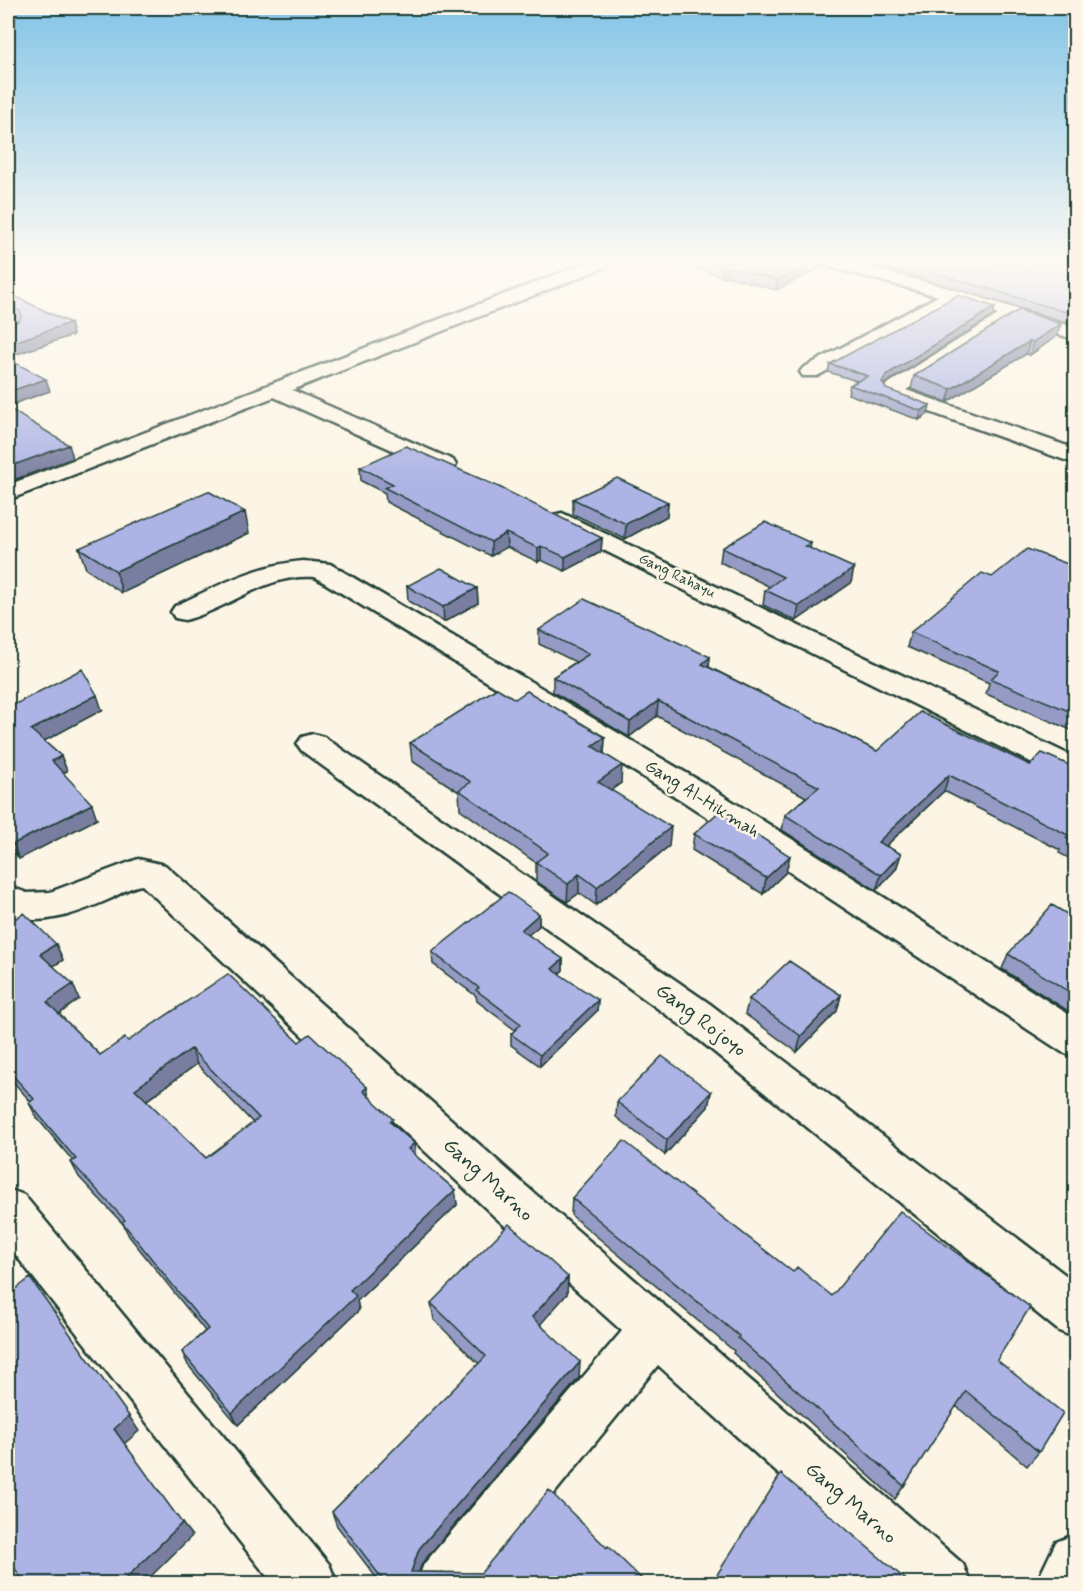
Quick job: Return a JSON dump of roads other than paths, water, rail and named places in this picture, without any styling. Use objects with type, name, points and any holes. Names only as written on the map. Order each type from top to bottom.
[{"type":"street","points":[[8,493],[404,337]]},
{"type":"street","points":[[810,372],[875,337]]},
{"type":"street","points":[[975,337],[893,389],[892,392],[1076,457]]},
{"type":"street","points":[[275,390],[466,475]]},
{"type":"street","name":"Gang Rahayu","points":[[539,509],[1076,771]]},
{"type":"street","name":"Gang Al-Hikmah","points":[[185,612],[277,571],[305,567],[321,570],[693,792],[1076,1040]]},
{"type":"street","name":"Gang Rojoyo","points":[[313,744],[696,1015],[1076,1314]]},
{"type":"street","name":"Gang Marno","points":[[8,899],[24,908],[50,906],[128,875],[138,872],[152,874],[655,1330],[943,1584]]},
{"type":"street","points":[[8,1210],[309,1584]]},
{"type":"street","points":[[444,1584],[655,1330]]},
{"type":"street","points":[[1064,1584],[1076,1562]]}]
